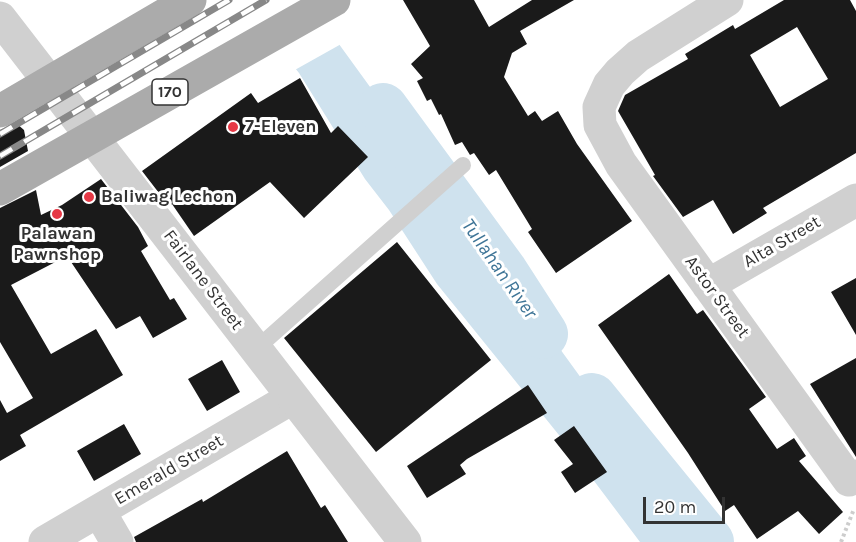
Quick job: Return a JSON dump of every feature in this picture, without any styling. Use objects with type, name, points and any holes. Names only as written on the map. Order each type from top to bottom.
[{"type":"main road","points":[[0,111],[190,0]]},
{"type":"main road","name":"170","points":[[0,189],[334,0]]},
{"type":"street","name":"Astor Street","points":[[727,0],[638,56],[609,85],[599,107],[600,125],[621,164],[853,488]]},
{"type":"street","name":"Fairlane Street","points":[[0,18],[405,542]]},
{"type":"street","name":"Alta Street","points":[[708,285],[856,200]]},
{"type":"street","name":"Emerald Street","points":[[45,542],[292,398]]},
{"type":"street","points":[[99,511],[117,542]]},
{"type":"lane","points":[[256,349],[463,165]]},
{"type":"path","points":[[841,542],[853,488]]},
{"type":"water","points":[[240,0],[307,0],[700,542],[640,542],[567,445],[437,284],[389,210],[365,179],[299,73]]},
{"type":"pier","points":[[237,0],[310,0],[343,43],[293,71]]},
{"type":"building","points":[[403,0],[474,0],[489,27],[532,0],[574,0],[520,31],[527,44],[512,53],[504,77],[528,116],[535,111],[542,121],[558,111],[577,144],[632,221],[556,273],[528,232],[532,229],[496,170],[489,175],[474,153],[470,155],[462,142],[455,145],[441,114],[439,115],[431,99],[427,101],[417,81],[423,78],[411,64],[430,46]]},
{"type":"building","points":[[784,0],[850,0],[856,11],[856,153],[763,208],[767,213],[733,234],[713,200],[683,217],[653,176],[655,175],[618,111],[625,95],[688,59],[685,54],[733,25],[735,29]],"holes":[[[797,27],[828,79],[780,107],[750,55]]]},
{"type":"building","points":[[300,78],[331,133],[338,126],[368,157],[304,218],[270,182],[194,236],[172,204],[169,206],[142,171],[251,93],[258,103]]},
{"type":"building","points":[[16,123],[24,130],[28,151],[0,167],[0,130]]},
{"type":"building","points":[[101,179],[138,227],[148,246],[141,251],[170,300],[174,298],[187,319],[153,338],[140,316],[116,329],[67,256],[11,285],[51,354],[96,329],[123,375],[20,435],[26,446],[0,461],[0,400],[7,413],[33,398],[0,342],[0,208],[36,190],[41,215],[62,205]]},
{"type":"building","points":[[397,242],[491,360],[376,452],[284,338]]},
{"type":"building","points":[[669,274],[697,314],[703,310],[766,397],[749,409],[777,449],[794,438],[806,456],[799,461],[843,512],[819,534],[798,511],[757,539],[734,505],[725,511],[688,453],[598,325]]},
{"type":"building","points":[[856,278],[856,335],[831,292]]},
{"type":"building","points":[[856,358],[856,457],[810,384]]},
{"type":"building","points":[[222,360],[240,392],[207,411],[188,379]]},
{"type":"building","points":[[528,385],[547,413],[467,459],[460,465],[466,474],[427,498],[407,466]]},
{"type":"building","points":[[124,424],[141,454],[94,481],[77,451]]},
{"type":"building","points":[[574,426],[607,472],[575,493],[561,472],[573,464],[554,440]]},
{"type":"building","points":[[287,451],[321,508],[325,505],[348,542],[136,542],[134,537],[202,499],[203,502]]},
{"type":"waterway","name":"Tullahan River","points":[[383,108],[503,272],[543,334]]},
{"type":"waterway","name":"Tullahan River","points":[[592,398],[709,542]]},
{"type":"railway","points":[[0,134],[229,0]]},
{"type":"railway","points":[[0,156],[266,0]]},
{"type":"place","name":"7-Eleven","points":[[233,127]]},
{"type":"place","name":"Baliwag Lechon","points":[[89,197]]},
{"type":"place","name":"Palawan Pawnshop","points":[[57,214]]}]
